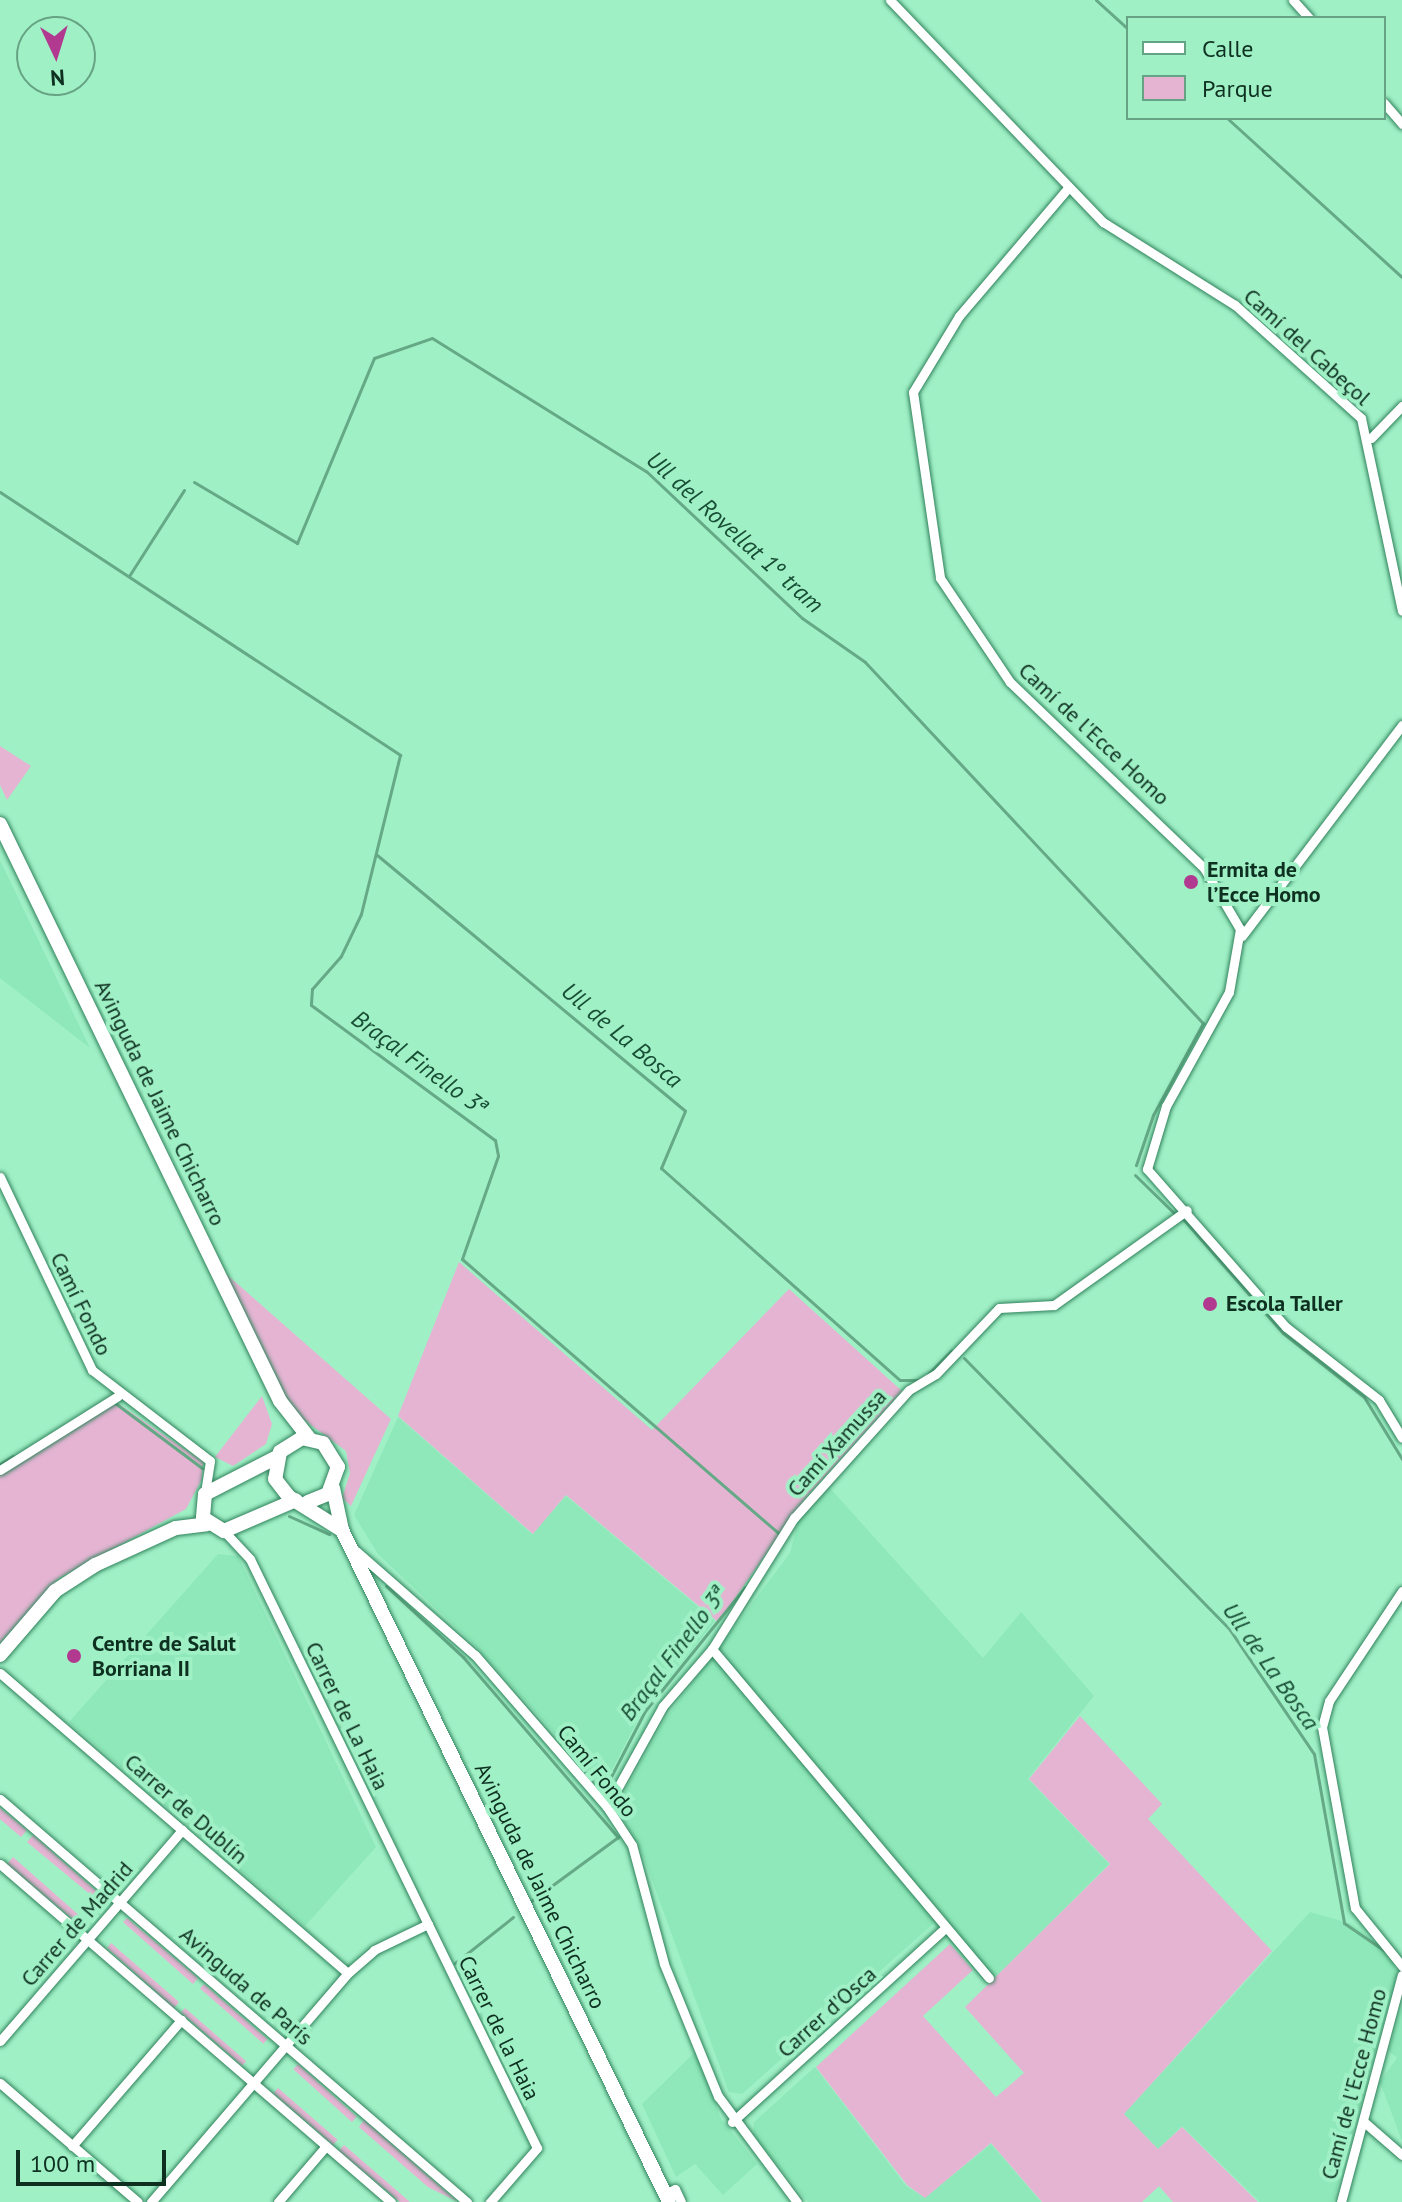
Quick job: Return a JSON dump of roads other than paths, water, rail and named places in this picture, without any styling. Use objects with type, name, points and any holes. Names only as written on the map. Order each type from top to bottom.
[{"type":"street","points":[[890,0],[1068,188]]},
{"type":"street","points":[[1293,0],[1307,16]]},
{"type":"street","points":[[1386,105],[1402,124]]},
{"type":"street","name":"Camí del Cabeçol","points":[[1068,188],[1127,240],[1235,305],[1361,418],[1371,438],[1402,611]]},
{"type":"street","name":"Camí de l'Ecce Homo","points":[[1068,188],[959,316],[919,376],[911,410],[929,533],[940,578],[1010,682],[1204,868],[1242,936]]},
{"type":"street","points":[[1371,438],[1402,406]]},
{"type":"street","points":[[1402,725],[1242,936],[1229,992],[1149,1144],[1151,1179],[1187,1210],[1286,1327],[1379,1400],[1402,1438]]},
{"type":"street","name":"Avinguda de Jaime Chicharro","points":[[0,824],[280,1401]]},
{"type":"street","name":"Camí Fondo","points":[[0,1177],[66,1326],[118,1396],[210,1461],[203,1499]]},
{"type":"street","name":"Camí Xamussa","points":[[607,1807],[663,1706],[712,1649],[794,1518],[909,1390],[936,1374],[999,1308],[1054,1305],[1187,1210]]},
{"type":"street","points":[[0,1470],[118,1396]]},
{"type":"street","points":[[280,1401],[309,1438],[334,1453],[333,1488],[342,1530]]},
{"type":"street","points":[[280,1401],[280,1452],[275,1479],[342,1530]]},
{"type":"street","points":[[0,1655],[55,1591],[176,1528],[203,1499],[309,1438]]},
{"type":"street","points":[[176,1528],[207,1524],[224,1531],[333,1488]]},
{"type":"street","points":[[203,1499],[207,1524]]},
{"type":"street","name":"Avinguda de Jaime Chicharro","points":[[342,1530],[667,2198]]},
{"type":"street","name":"Carrer de La Haia","points":[[224,1531],[250,1559],[428,1924]]},
{"type":"street","name":"Camí Fondo","points":[[349,1545],[391,1577],[475,1655],[607,1807],[632,1845],[664,1964],[732,2122],[797,2202]]},
{"type":"street","name":"Camí de l'Ecce Homo","points":[[1402,1591],[1329,1701],[1322,1727],[1355,1908],[1402,1966]]},
{"type":"street","points":[[712,1649],[989,1978]]},
{"type":"street","name":"Carrer de Dublín","points":[[0,1673],[348,1973]]},
{"type":"street","name":"Avinguda de París","points":[[0,1799],[467,2202]]},
{"type":"street","name":"Carrer de Madrid","points":[[0,2041],[182,1830]]},
{"type":"street","points":[[0,1864],[391,2202]]},
{"type":"street","points":[[151,2202],[348,1973],[374,1950],[428,1924]]},
{"type":"street","name":"Carrer de la Haia","points":[[428,1924],[537,2148],[490,2202]]},
{"type":"street","name":"Carrer d'Osca","points":[[732,2122],[945,1928]]},
{"type":"street","name":"Camí de l'Ecce Homo","points":[[1341,2202],[1402,1975]]},
{"type":"street","points":[[72,2146],[181,2020]]},
{"type":"street","points":[[0,2083],[138,2202]]},
{"type":"street","points":[[1363,2121],[1402,2155]]},
{"type":"street","points":[[278,2202],[326,2146]]},
{"type":"street","points":[[667,2198],[675,2189],[681,2202]]},
{"type":"waterway","points":[[1096,0],[1126,27]]},
{"type":"waterway","points":[[1229,120],[1402,277]]},
{"type":"waterway","name":"Ull del Rovellat 1º tram","points":[[194,482],[297,543],[374,358],[432,338],[646,471],[802,618],[865,662],[1203,1023],[1153,1115],[1136,1165]]},
{"type":"waterway","name":"Ull del Rovellat 1º tram","points":[[129,576],[184,490]]},
{"type":"waterway","name":"Braçal Finello 3ª","points":[[0,492],[400,755],[361,914],[341,956],[312,989],[311,1005],[495,1140],[498,1156],[462,1259],[779,1534]]},
{"type":"waterway","name":"Ull de La Bosca","points":[[377,855],[685,1111],[661,1168],[900,1380],[918,1380]]},
{"type":"waterway","name":"Ull del Rovellat 1º tram","points":[[1135,1175],[1174,1213]]},
{"type":"waterway","name":"Ull del Rovellat 1º tram","points":[[1184,1220],[1283,1333],[1364,1397],[1402,1459]]},
{"type":"waterway","name":"Ull de La Bosca","points":[[928,1374],[951,1351]]},
{"type":"waterway","name":"Ull de La Bosca","points":[[964,1358],[1230,1630],[1314,1754],[1344,1923],[1385,1951]]},
{"type":"waterway","points":[[115,1403],[202,1468]]},
{"type":"waterway","points":[[0,1464],[13,1456]]},
{"type":"waterway","points":[[289,1516],[329,1534]]},
{"type":"waterway","points":[[386,1586],[463,1657],[618,1837],[531,1901]]},
{"type":"waterway","name":"Braçal Finello 3ª","points":[[604,1790],[645,1711],[745,1587]]},
{"type":"waterway","points":[[455,1963],[513,1917]]},
{"type":"place","name":"Ermita de l’Ecce Homo","points":[[1191,882]]},
{"type":"place","name":"Escola Taller","points":[[1210,1304]]},
{"type":"place","name":"Centre de Salut Borriana II","points":[[74,1656]]}]
